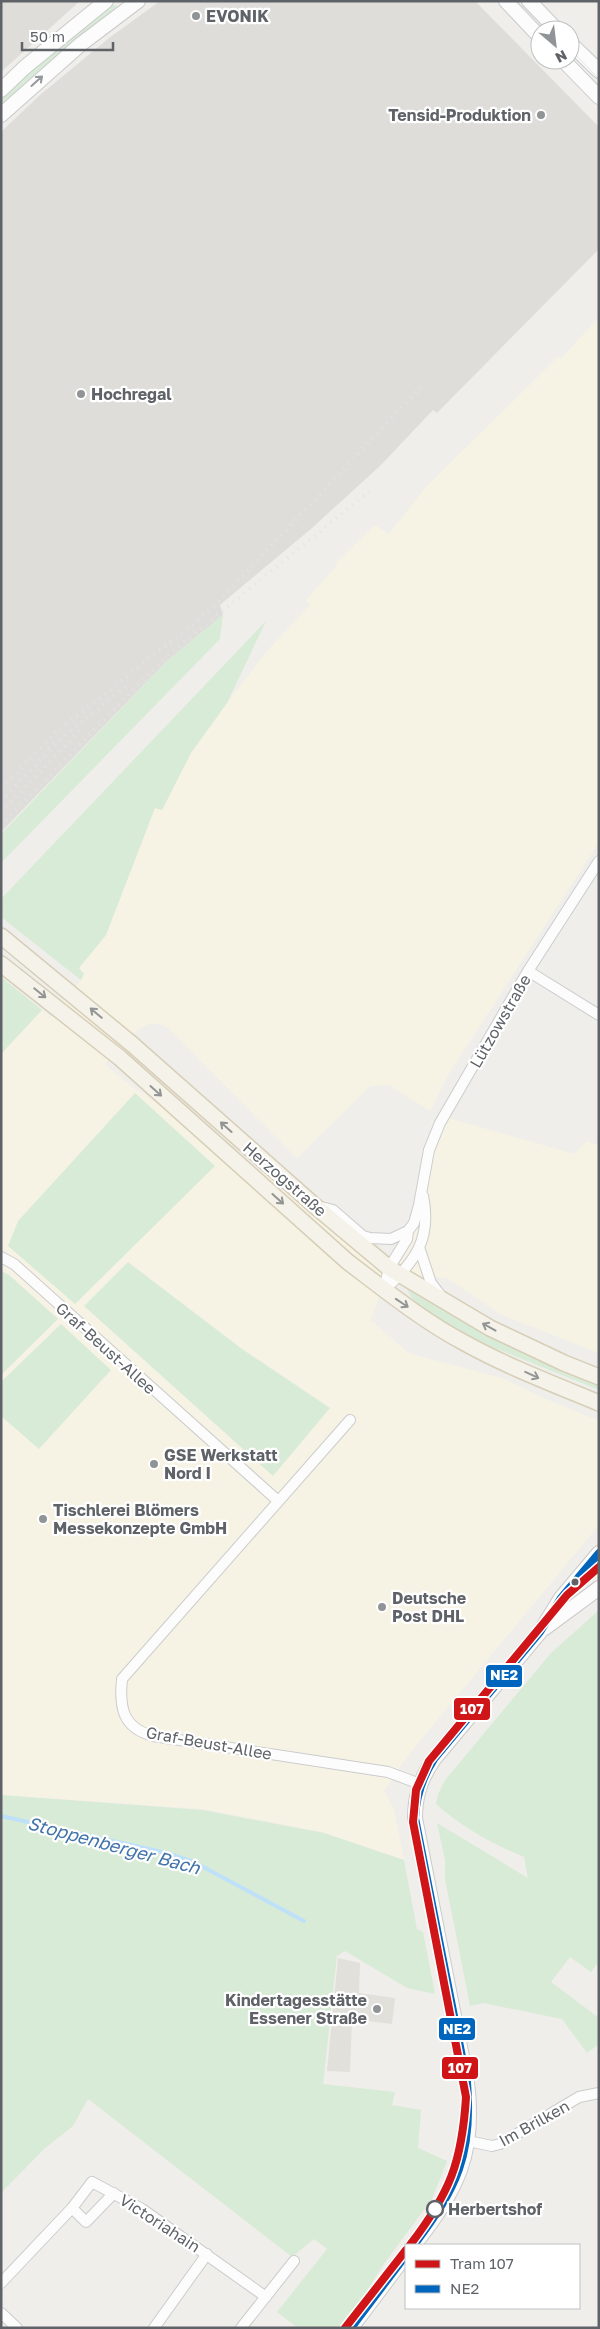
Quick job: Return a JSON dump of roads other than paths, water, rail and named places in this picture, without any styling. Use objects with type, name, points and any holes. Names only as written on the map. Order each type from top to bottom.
[{"type":"main road","points":[[1,90],[25,67],[106,1]]},
{"type":"main road","points":[[1,115],[81,44],[138,1]]},
{"type":"main road","points":[[506,1],[530,26]]},
{"type":"main road","points":[[529,1],[547,20]]},
{"type":"main road","points":[[580,53],[599,71]]},
{"type":"main road","points":[[573,70],[599,97]]},
{"type":"main road","name":"Herzogstraße","points":[[1,936],[133,1045],[315,1206],[395,1272],[516,1341],[599,1377]]},
{"type":"main road","name":"Herzogstraße","points":[[1,964],[33,986],[120,1058],[348,1262],[384,1290],[463,1342],[550,1383],[599,1403]]},
{"type":"main road","points":[[415,2244],[439,2213],[455,2186],[468,2141],[467,2082],[415,1818],[416,1796],[420,1784],[434,1759],[540,1632],[561,1598],[599,1552]]},
{"type":"main road","points":[[540,1632],[599,1588]]},
{"type":"main road","points":[[351,2328],[405,2256]]},
{"type":"street","name":"Lützowstraße","points":[[384,1290],[395,1272],[408,1231],[414,1223],[429,1150],[440,1123],[528,971],[599,861]]},
{"type":"street","points":[[528,971],[599,1015]]},
{"type":"street","name":"Lützowstraße","points":[[422,1190],[426,1213],[420,1250],[431,1283],[445,1301]]},
{"type":"street","points":[[315,1206],[333,1210],[362,1236],[391,1239],[408,1231]]},
{"type":"street","name":"Lützowstraße","points":[[395,1272],[420,1250]]},
{"type":"street","name":"Graf-Beust-Allee","points":[[1,1257],[21,1271],[277,1500]]},
{"type":"street","name":"Graf-Beust-Allee","points":[[350,1420],[277,1500],[122,1679],[120,1696],[123,1711],[130,1723],[140,1732],[153,1736],[388,1772],[420,1784]]},
{"type":"street","name":"Im Brilken","points":[[468,2141],[492,2146],[500,2144],[579,2098],[599,2093]]},
{"type":"street","name":"Victoriahain","points":[[1,2283],[72,2208],[92,2182],[142,2209],[266,2297]]},
{"type":"street","name":"Victoriahain","points":[[72,2208],[86,2222],[114,2193]]},
{"type":"street","name":"Victoriahain","points":[[154,2328],[207,2254]]},
{"type":"street","points":[[241,2328],[294,2261]]},
{"type":"street","points":[[1,2313],[17,2328]]},
{"type":"waterway","name":"Stoppenberger Bach","points":[[1,1816],[167,1853],[194,1862],[304,1921]]},
{"type":"tram line","points":[[515,1],[533,20]]},
{"type":"tram line","points":[[580,59],[599,79]]},
{"type":"tram line","name":"107","points":[[411,2244],[435,2209],[452,2176],[461,2140],[466,2097],[413,1822],[416,1790],[429,1761],[567,1595],[599,1567]]},
{"type":"tram line","name":"107","points":[[345,2328],[405,2251]]},
{"type":"railway","points":[[1,788],[56,732],[198,620],[221,599],[422,386]]},
{"type":"railway","points":[[1,825],[167,656],[371,490]]},
{"type":"railway","points":[[48,748],[131,683]]},
{"type":"railway","points":[[1,812],[83,728]]},
{"type":"railway","points":[[1,801],[55,745]]},
{"type":"place","name":"EVONIK","points":[[196,16]]},
{"type":"place","name":"Tensid-Produktion","points":[[541,115]]},
{"type":"place","name":"Hochregal","points":[[81,394]]},
{"type":"place","name":"GSE Werkstatt Nord I","points":[[154,1464]]},
{"type":"place","name":"Tischlerei Blömers Messekonzepte GmbH","points":[[43,1519]]},
{"type":"place","name":"Deutsche Post DHL","points":[[382,1607]]},
{"type":"place","name":"Kindertagesstätte Essener Straße","points":[[377,2009]]},
{"type":"place","name":"Herbertshof","points":[[435,2209]]}]
